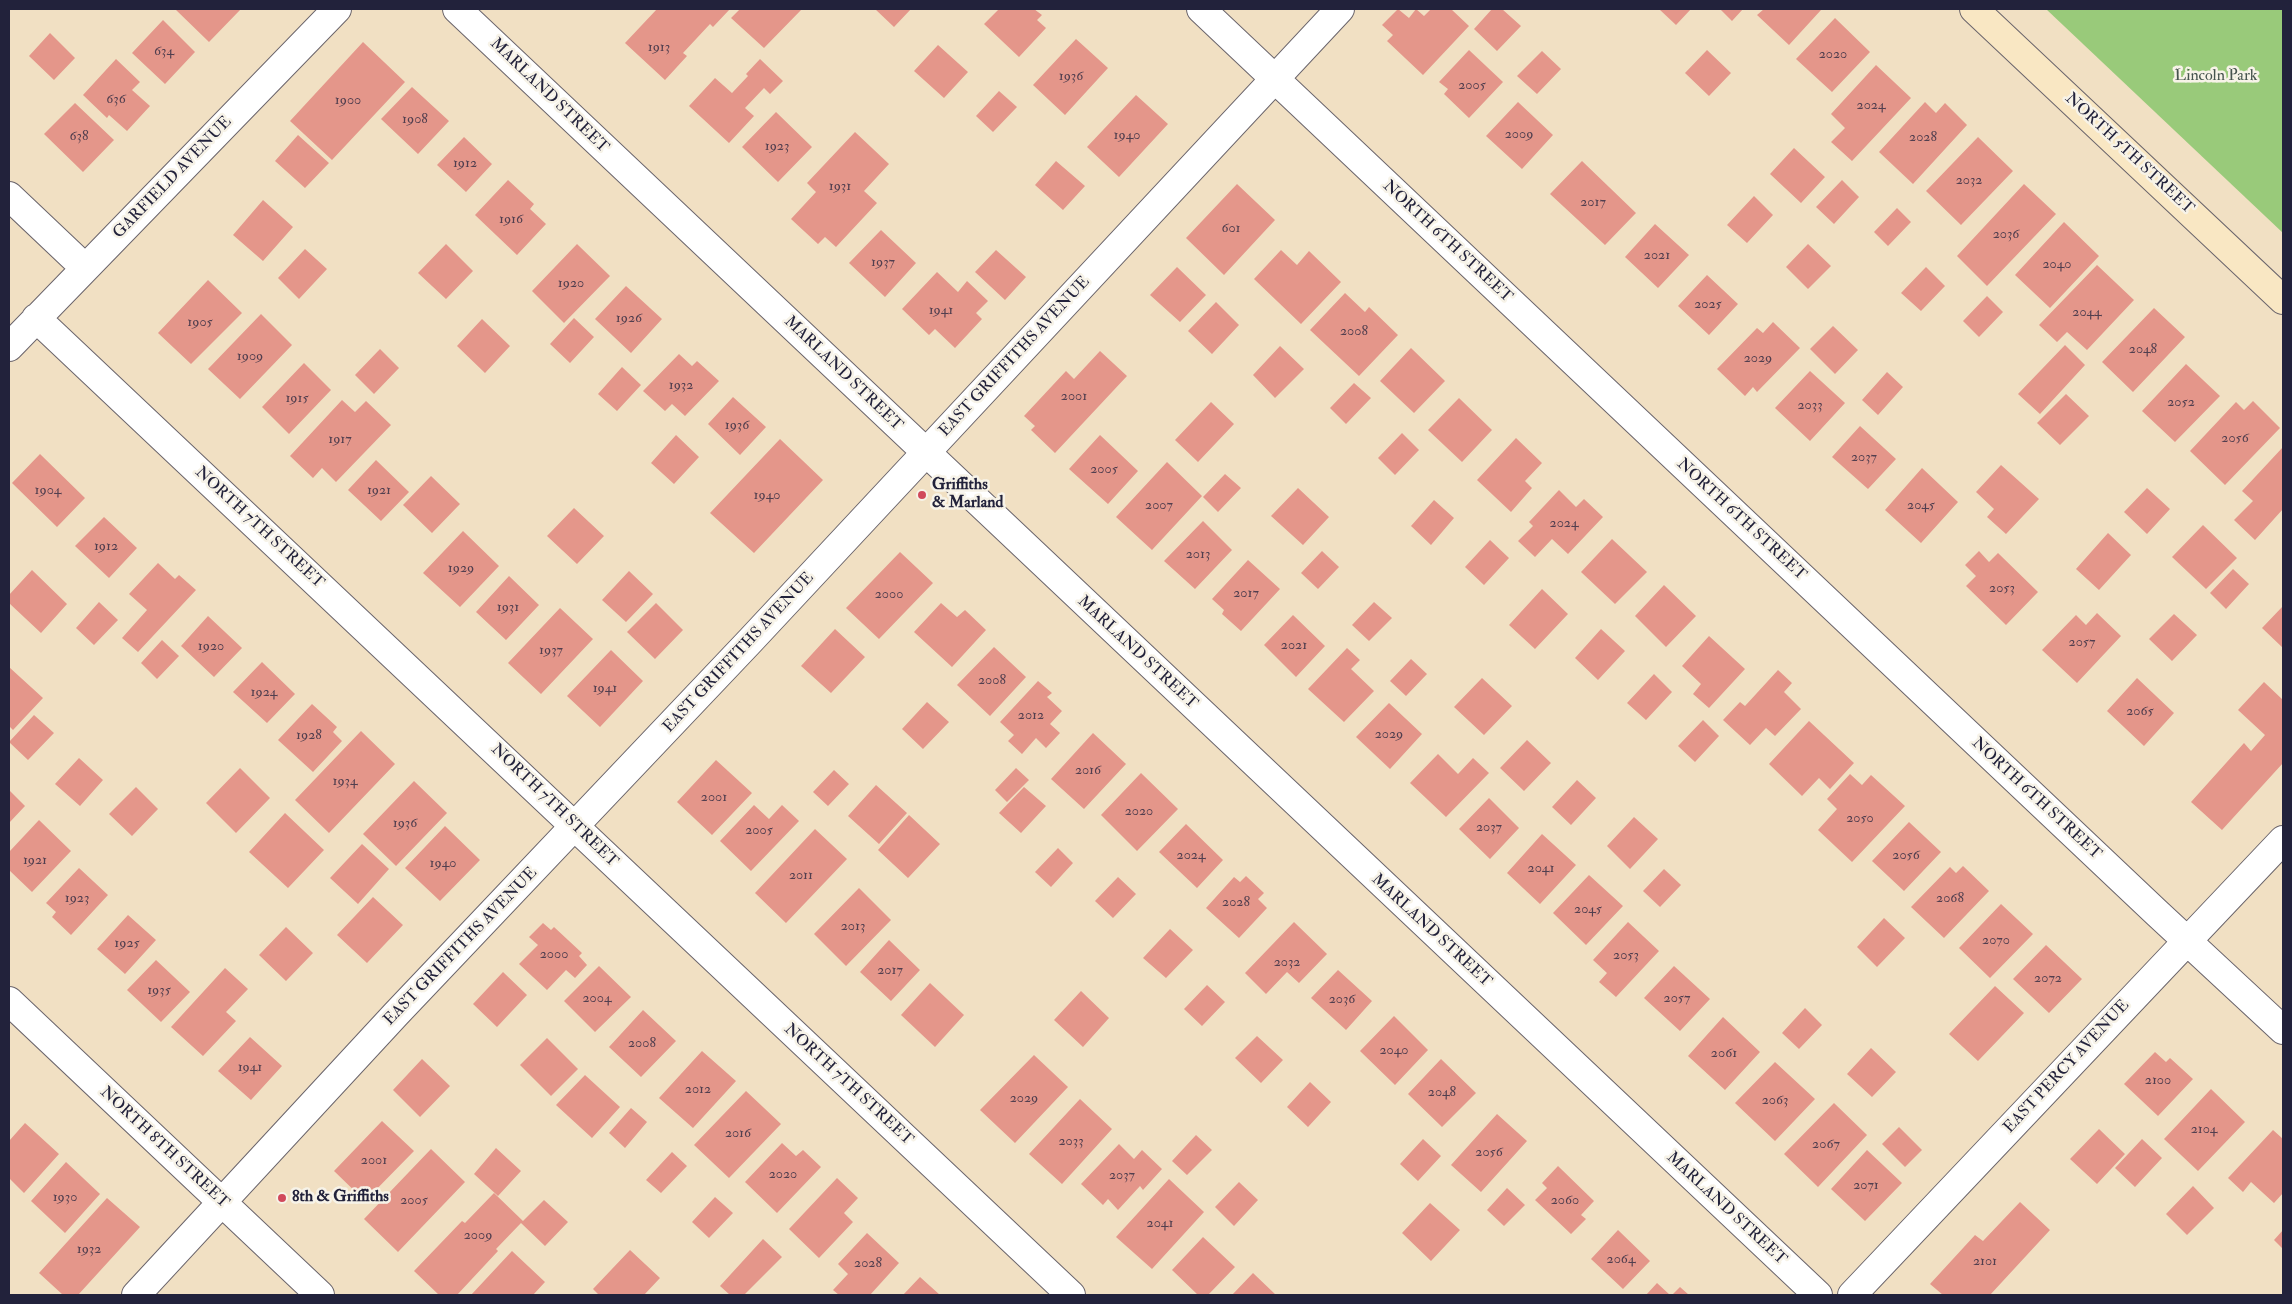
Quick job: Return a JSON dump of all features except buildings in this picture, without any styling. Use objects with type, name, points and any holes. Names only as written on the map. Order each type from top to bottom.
[{"type":"main road","name":"NORTH 5TH STREET","points":[[1974,9],[2283,300]]},
{"type":"street","name":"GARFIELD AVENUE","points":[[9,347],[337,9]]},
{"type":"street","name":"MARLAND STREET","points":[[458,9],[1818,1295]]},
{"type":"street","name":"NORTH 6TH STREET","points":[[1201,9],[2283,1030]]},
{"type":"street","name":"EAST GRIFFITHS AVENUE","points":[[136,1295],[396,1014],[576,826],[926,453],[1273,78],[1340,9]]},
{"type":"street","points":[[9,196],[85,268]]},
{"type":"street","name":"NORTH 7TH STREET","points":[[36,318],[1071,1295]]},
{"type":"street","name":"EAST PERCY AVENUE","points":[[1852,1295],[2283,840]]},
{"type":"street","name":"NORTH 8TH STREET","points":[[9,1001],[320,1295]]},
{"type":"green space","name":"Lincoln Park","points":[[2046,9],[2283,9],[2283,233]]},
{"type":"place","name":"Griffiths & Marland","points":[[922,495]]},
{"type":"place","name":"8th & Griffiths","points":[[282,1198]]}]
